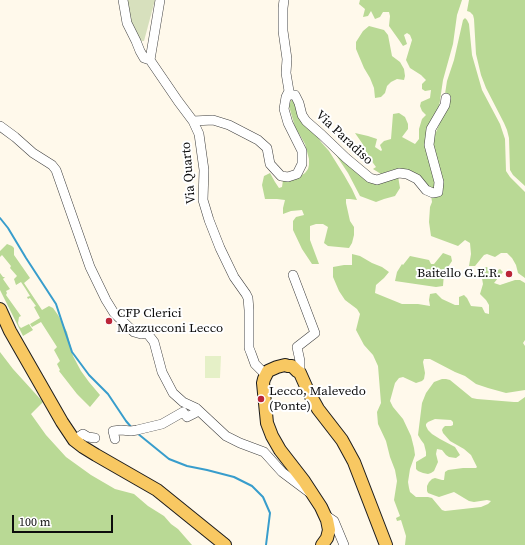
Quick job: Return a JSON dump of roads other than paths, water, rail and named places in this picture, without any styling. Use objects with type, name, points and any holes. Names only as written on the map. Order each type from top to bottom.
[{"type":"main road","points":[[0,309],[13,336],[62,422],[74,440],[96,456],[157,490],[225,545]]},
{"type":"main road","points":[[322,545],[327,538],[329,530],[325,515],[315,496],[280,450],[269,430],[266,417],[263,383],[268,371],[277,366],[292,366],[300,373],[318,409],[342,440],[349,452],[386,545]]},
{"type":"street","name":"Via Quarto","points":[[124,0],[127,23],[140,51],[144,58],[150,60],[178,102],[193,121],[199,134],[204,170],[203,200],[209,220],[225,259],[234,277],[248,298],[249,348],[255,364],[266,375]]},
{"type":"street","points":[[150,60],[160,0]]},
{"type":"street","points":[[193,121],[213,120],[229,125],[258,140],[267,148],[270,164],[280,176],[288,177],[297,174],[302,164],[302,151],[288,123],[284,109],[289,90],[286,73],[288,59],[283,31],[284,0]]},
{"type":"street","name":"Via Paradiso","points":[[286,97],[290,94],[295,95],[302,115],[306,121],[370,178],[377,180],[399,173],[407,174],[417,179],[426,190],[433,193],[438,192],[439,182],[429,145],[431,129],[445,105],[446,98]]},
{"type":"street","points":[[0,126],[33,153],[52,165],[56,170],[90,267],[106,300],[114,313],[134,332],[141,334],[147,333],[154,342],[162,372],[173,393],[183,402],[196,408],[226,436],[264,452],[282,472],[306,491],[315,496]]},
{"type":"street","points":[[293,275],[315,334],[297,347],[300,361],[300,373]]},
{"type":"street","points":[[115,439],[113,431],[134,431],[162,424],[183,412],[187,417],[194,413]]},
{"type":"street","points":[[74,440],[83,434],[94,438]]},
{"type":"street","points":[[325,515],[334,521],[344,545]]},
{"type":"waterway","points":[[0,218],[8,228],[56,304],[72,352],[89,375],[108,394],[132,428]]},
{"type":"waterway","points":[[137,433],[169,459],[187,466],[234,477],[252,486],[263,497],[270,513],[266,545]]},
{"type":"place","name":"Baitello G.E.R.","points":[[509,274]]},
{"type":"place","name":"CFP Clerici Mazzucconi Lecco","points":[[109,321]]},
{"type":"place","name":"Lecco, Malevedo (Ponte)","points":[[261,399]]}]
